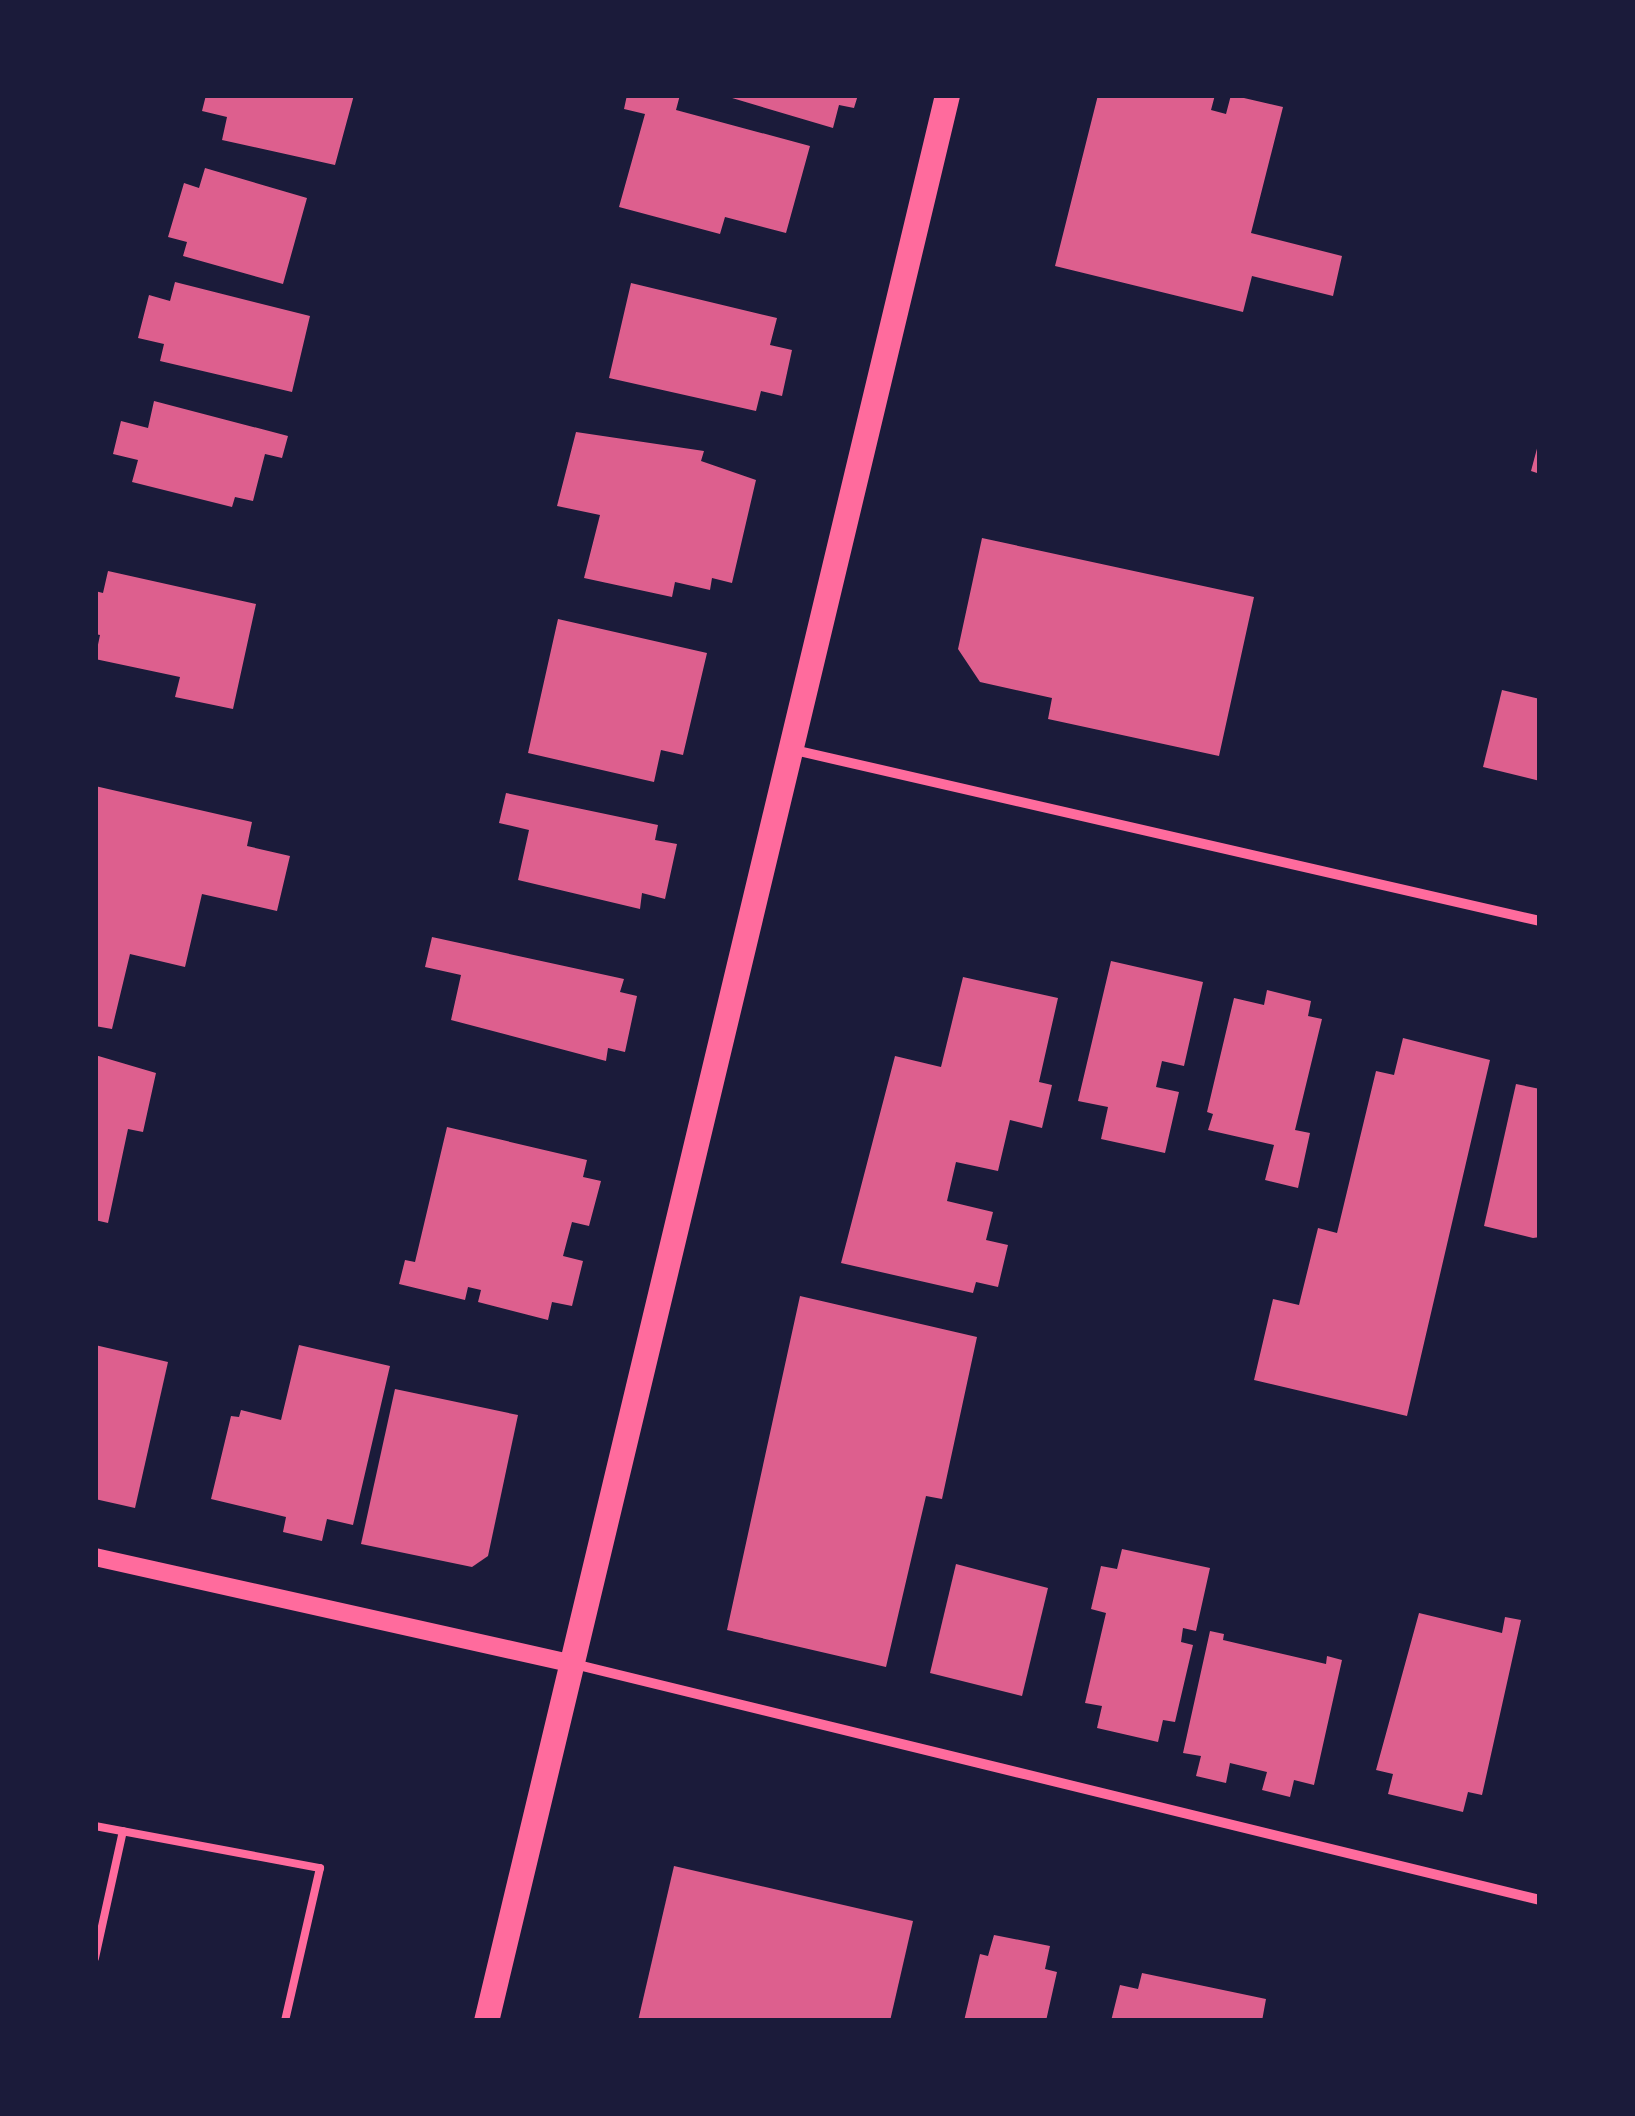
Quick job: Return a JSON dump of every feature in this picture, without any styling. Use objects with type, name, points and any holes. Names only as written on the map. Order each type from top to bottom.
[{"type":"main road","points":[[486,2021],[569,1662],[948,95]]},
{"type":"street","points":[[790,749],[1540,921]]},
{"type":"street","points":[[95,1558],[569,1662],[1540,1900]]},
{"type":"lane","points":[[95,1826],[320,1868],[285,2021]]},
{"type":"lane","points":[[95,1958],[124,1832]]},
{"type":"building","points":[[206,95],[354,95],[335,165],[222,140],[227,117],[202,111]]},
{"type":"building","points":[[627,95],[680,95],[676,110],[810,146],[786,233],[725,217],[720,234],[619,207],[645,114],[624,109]]},
{"type":"building","points":[[722,95],[858,95],[854,108],[839,105],[833,128]]},
{"type":"building","points":[[1098,95],[1215,95],[1211,110],[1226,114],[1231,95],[1283,107],[1251,233],[1342,256],[1333,296],[1252,276],[1243,312],[1055,266]]},
{"type":"building","points":[[205,168],[307,198],[283,284],[183,256],[187,242],[168,237],[184,183],[199,188]]},
{"type":"building","points":[[175,282],[310,316],[292,392],[160,361],[164,344],[138,338],[149,295],[170,301]]},
{"type":"building","points":[[631,283],[777,318],[770,345],[792,350],[782,396],[761,391],[756,411],[609,378]]},
{"type":"building","points":[[154,401],[288,436],[282,458],[265,454],[253,501],[235,497],[232,507],[132,482],[138,460],[113,454],[121,421],[148,428]]},
{"type":"building","points":[[576,432],[704,451],[701,461],[756,480],[732,583],[712,578],[710,590],[675,582],[672,597],[584,578],[600,515],[557,506]]},
{"type":"building","points":[[1540,442],[1540,474],[1531,471]]},
{"type":"building","points":[[982,538],[1254,597],[1219,756],[1048,719],[1052,698],[980,682],[958,649]]},
{"type":"building","points":[[108,571],[256,604],[233,709],[175,697],[180,677],[95,659],[100,635],[95,634],[95,591],[103,593]]},
{"type":"building","points":[[558,619],[707,653],[683,755],[661,750],[654,782],[528,753]]},
{"type":"building","points":[[1502,690],[1540,699],[1540,781],[1483,767]]},
{"type":"building","points":[[95,786],[252,822],[247,846],[290,856],[277,911],[202,894],[185,967],[130,954],[112,1029],[95,1026]]},
{"type":"building","points":[[506,793],[658,825],[655,840],[677,844],[665,899],[642,893],[640,909],[518,880],[529,830],[499,823]]},
{"type":"building","points":[[432,937],[624,979],[620,992],[637,996],[625,1052],[608,1048],[606,1061],[451,1020],[461,975],[425,967]]},
{"type":"building","points":[[1111,961],[1203,982],[1184,1066],[1162,1061],[1156,1087],[1179,1092],[1165,1153],[1101,1139],[1108,1107],[1078,1101]]},
{"type":"building","points":[[963,977],[1058,998],[1039,1082],[1052,1085],[1042,1128],[1010,1120],[998,1171],[956,1162],[947,1201],[993,1212],[986,1240],[1008,1245],[998,1287],[976,1282],[973,1293],[841,1263],[895,1056],[941,1067]]},
{"type":"building","points":[[1267,990],[1311,1001],[1308,1016],[1322,1019],[1295,1130],[1310,1133],[1298,1188],[1265,1180],[1274,1145],[1208,1130],[1213,1114],[1207,1112],[1234,998],[1264,1005]]},
{"type":"building","points":[[1403,1038],[1490,1060],[1407,1416],[1254,1380],[1273,1299],[1299,1305],[1318,1228],[1337,1233],[1376,1071],[1394,1075]]},
{"type":"building","points":[[95,1055],[156,1073],[143,1132],[128,1129],[108,1223],[95,1220]]},
{"type":"building","points":[[1516,1084],[1540,1089],[1540,1237],[1533,1238],[1484,1226]]},
{"type":"building","points":[[447,1127],[587,1160],[583,1177],[601,1181],[589,1226],[572,1222],[563,1256],[583,1261],[572,1306],[552,1302],[548,1320],[478,1302],[481,1290],[468,1287],[465,1300],[399,1284],[405,1260],[415,1262]]},
{"type":"building","points":[[800,1296],[977,1337],[942,1499],[926,1496],[886,1667],[727,1630]]},
{"type":"building","points":[[95,1345],[168,1362],[135,1508],[95,1499]]},
{"type":"building","points":[[299,1345],[390,1366],[353,1525],[327,1519],[322,1541],[283,1532],[286,1517],[211,1499],[231,1416],[239,1417],[241,1410],[281,1420]]},
{"type":"building","points":[[395,1389],[518,1415],[488,1556],[472,1567],[361,1544]]},
{"type":"building","points":[[1122,1549],[1210,1568],[1196,1631],[1183,1628],[1181,1642],[1193,1645],[1175,1722],[1163,1720],[1158,1742],[1097,1728],[1102,1706],[1085,1703],[1106,1613],[1091,1609],[1101,1566],[1117,1569]]},
{"type":"building","points":[[956,1564],[1048,1588],[1022,1696],[930,1673]]},
{"type":"building","points":[[1419,1613],[1502,1633],[1505,1617],[1521,1620],[1482,1795],[1468,1792],[1463,1812],[1388,1794],[1393,1774],[1376,1770]]},
{"type":"building","points":[[1210,1631],[1224,1634],[1223,1640],[1326,1664],[1327,1656],[1342,1660],[1314,1785],[1294,1780],[1290,1797],[1262,1790],[1267,1772],[1230,1763],[1226,1783],[1196,1776],[1201,1756],[1183,1753]]},
{"type":"building","points":[[674,1866],[913,1921],[890,2021],[638,2021]]},
{"type":"building","points":[[994,1935],[1050,1946],[1045,1969],[1057,1972],[1046,2021],[964,2021],[980,1954],[988,1956]]},
{"type":"building","points":[[1142,1973],[1266,1999],[1262,2021],[1111,2021],[1120,1985],[1138,1989]]}]
